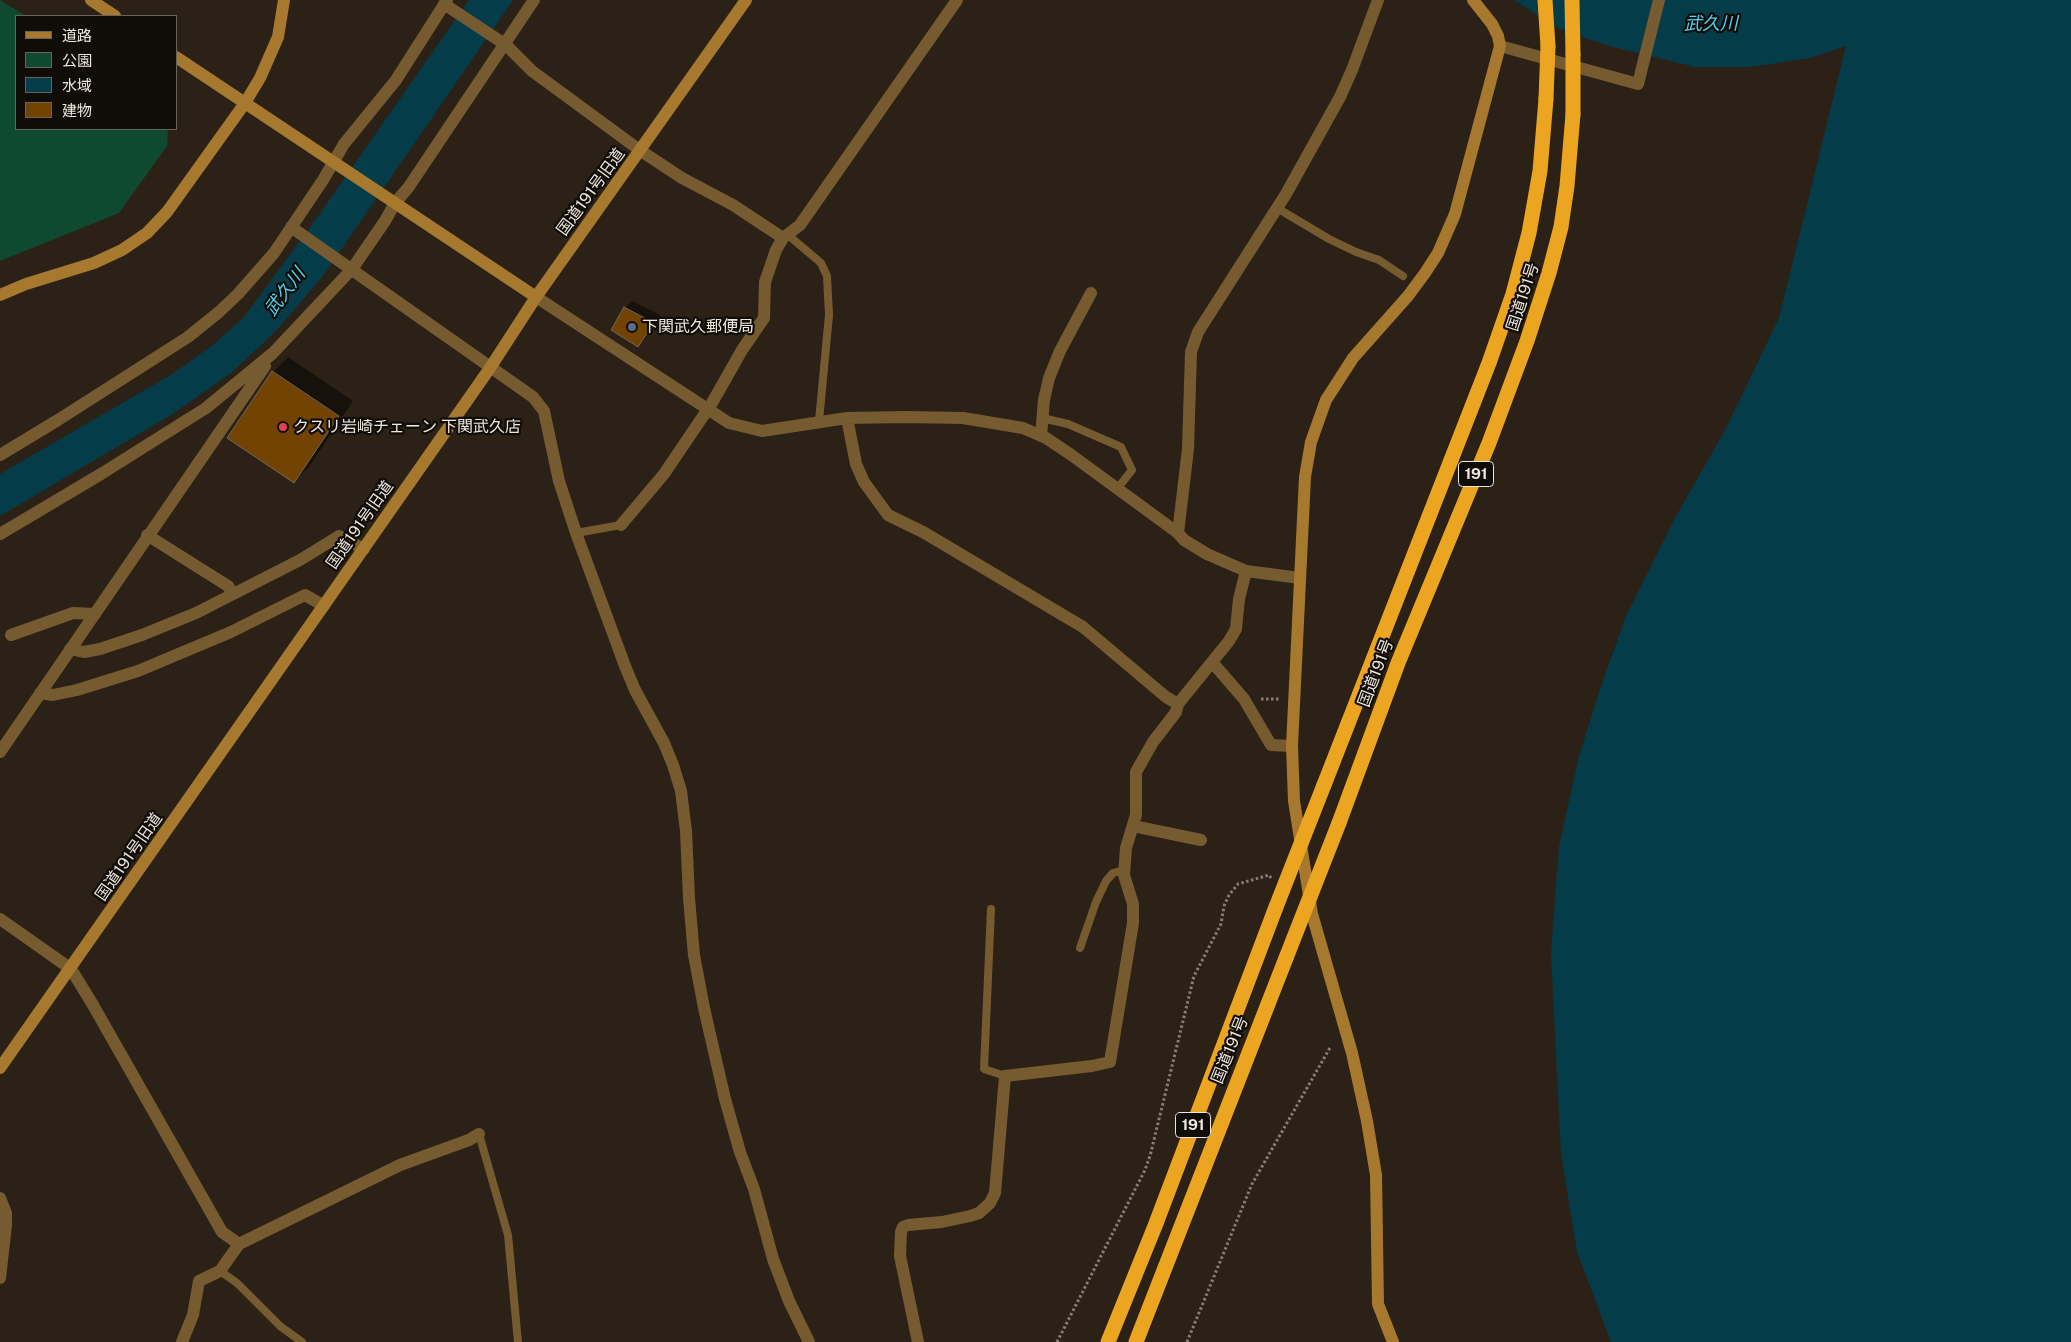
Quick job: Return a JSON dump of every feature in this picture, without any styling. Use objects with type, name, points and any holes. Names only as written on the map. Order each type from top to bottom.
[{"type":"highway","name":"国道191号","points":[[1108,1342],[1276,907],[1490,363],[1514,294],[1540,172],[1548,46],[1545,0]]},
{"type":"highway","name":"国道191号","points":[[1136,1342],[1339,823],[1398,663],[1488,443],[1527,341],[1550,273],[1561,228],[1567,186],[1573,114],[1574,25],[1572,0]]},
{"type":"highway","points":[[1147,1342],[1179,1232]]},
{"type":"street","points":[[91,0],[114,15]]},
{"type":"street","points":[[0,295],[26,284],[94,263],[122,250],[147,233],[166,212],[245,103],[260,78],[278,37],[284,0]]},
{"type":"street","points":[[0,752],[273,353],[386,221],[391,200],[408,188],[503,42],[534,0]]},
{"type":"street","name":"国道191号旧道","points":[[0,1068],[490,368],[536,297],[746,0]]},
{"type":"street","points":[[621,525],[664,474],[764,318],[765,282],[776,250],[786,236],[800,225],[956,0]]},
{"type":"street","points":[[1178,533],[1188,449],[1191,352],[1198,332],[1277,208],[1340,97],[1378,0]]},
{"type":"street","points":[[1393,1342],[1378,1304],[1376,1175],[1367,1121],[1352,1053],[1312,914],[1294,801],[1292,746],[1305,477],[1311,442],[1326,400],[1353,358],[1408,296],[1438,253],[1455,214],[1500,46],[1498,36],[1492,24],[1473,0]]},
{"type":"street","points":[[1500,46],[1638,84],[1659,0]]},
{"type":"street","points":[[0,455],[88,402],[188,337],[238,294],[294,229],[323,180],[396,80],[448,4],[503,42],[532,70],[641,151],[682,178],[733,204],[786,236]]},
{"type":"street","points":[[178,58],[728,423],[762,430],[847,418],[963,418],[1023,428],[1070,454],[1178,533],[1184,540],[1207,554],[1246,571],[1300,578]]},
{"type":"street","points":[[294,229],[533,397],[544,411],[559,481],[576,533],[625,666],[667,750],[682,791],[694,955],[725,1099],[740,1152],[754,1189],[773,1259],[809,1342]]},
{"type":"street","points":[[1040,436],[1049,378],[1060,351],[1091,293]]},
{"type":"street","points":[[0,534],[206,408],[273,353]]},
{"type":"street","points":[[847,418],[856,464],[864,482],[888,515],[923,532],[1083,627],[1166,697],[1178,704]]},
{"type":"street","points":[[147,536],[228,586],[234,594]]},
{"type":"street","points":[[70,649],[84,652],[100,649],[187,616],[234,594],[316,551],[339,536],[364,549]]},
{"type":"street","points":[[918,1342],[900,1256],[901,1232],[903,1227],[908,1225],[942,1222],[970,1216],[979,1212],[990,1203],[995,1194],[1005,1076],[1092,1066],[1110,1062],[1133,923],[1133,904],[1124,870],[1126,848],[1136,814],[1135,781],[1139,764],[1172,718],[1178,704],[1236,629],[1239,598],[1246,571]]},
{"type":"street","points":[[40,693],[53,695],[77,690],[130,674],[203,644],[304,595],[324,606]]},
{"type":"street","points":[[11,635],[73,613],[95,614]]},
{"type":"street","points":[[1212,662],[1244,699],[1271,745],[1292,746]]},
{"type":"street","points":[[1134,824],[1138,827],[1201,840]]},
{"type":"street","points":[[0,918],[71,969],[222,1232],[240,1244]]},
{"type":"street","points":[[182,1342],[193,1315],[199,1281],[220,1271],[240,1244],[400,1164],[469,1140],[479,1134]]},
{"type":"street","points":[[0,1198],[6,1213],[0,1278]]},
{"type":"lane","points":[[1277,208],[1328,239],[1379,260],[1403,276]]},
{"type":"lane","points":[[786,236],[821,263],[827,276],[829,315],[819,421]]},
{"type":"lane","points":[[1042,418],[1068,424],[1121,446],[1132,470],[1117,489]]},
{"type":"lane","points":[[576,533],[621,525]]},
{"type":"lane","points":[[1080,948],[1096,902],[1106,881],[1113,873],[1124,870]]},
{"type":"lane","points":[[991,909],[984,1069],[1005,1076]]},
{"type":"lane","points":[[479,1134],[508,1235],[518,1342]]},
{"type":"lane","points":[[220,1271],[237,1283],[280,1326],[302,1342]]},
{"type":"path","points":[[1057,1342],[1141,1178],[1150,1156],[1194,976],[1221,924],[1224,906],[1229,895],[1238,884],[1253,879],[1269,875],[1274,882]]},
{"type":"path","points":[[1187,1342],[1252,1184],[1331,1046]]},
{"type":"green space","points":[[0,0],[24,15],[15,15],[15,130],[168,130],[167,146],[119,213],[0,261]]},
{"type":"water","name":"武久川","points":[[469,0],[513,0],[323,276],[276,331],[231,373],[171,415],[0,516],[0,474],[174,373],[214,344],[244,317],[309,229]]},
{"type":"water","name":"武久川","points":[[1514,0],[2071,0],[2071,1342],[1611,1342],[1577,1252],[1561,1153],[1551,954],[1559,846],[1579,756],[1626,616],[1675,518],[1726,428],[1779,318],[1846,46],[1810,58],[1751,67],[1695,67],[1605,45],[1558,28]]},
{"type":"building","points":[[624,307],[654,323],[638,347],[611,330]]},
{"type":"building","name":"クスリ岩崎チェーン 下関武久店","points":[[272,371],[339,416],[294,483],[227,438]]},
{"type":"place","name":"下関武久郵便局","points":[[632,327]]},
{"type":"place","name":"クスリ岩崎チェーン 下関武久店","points":[[283,427]]}]
